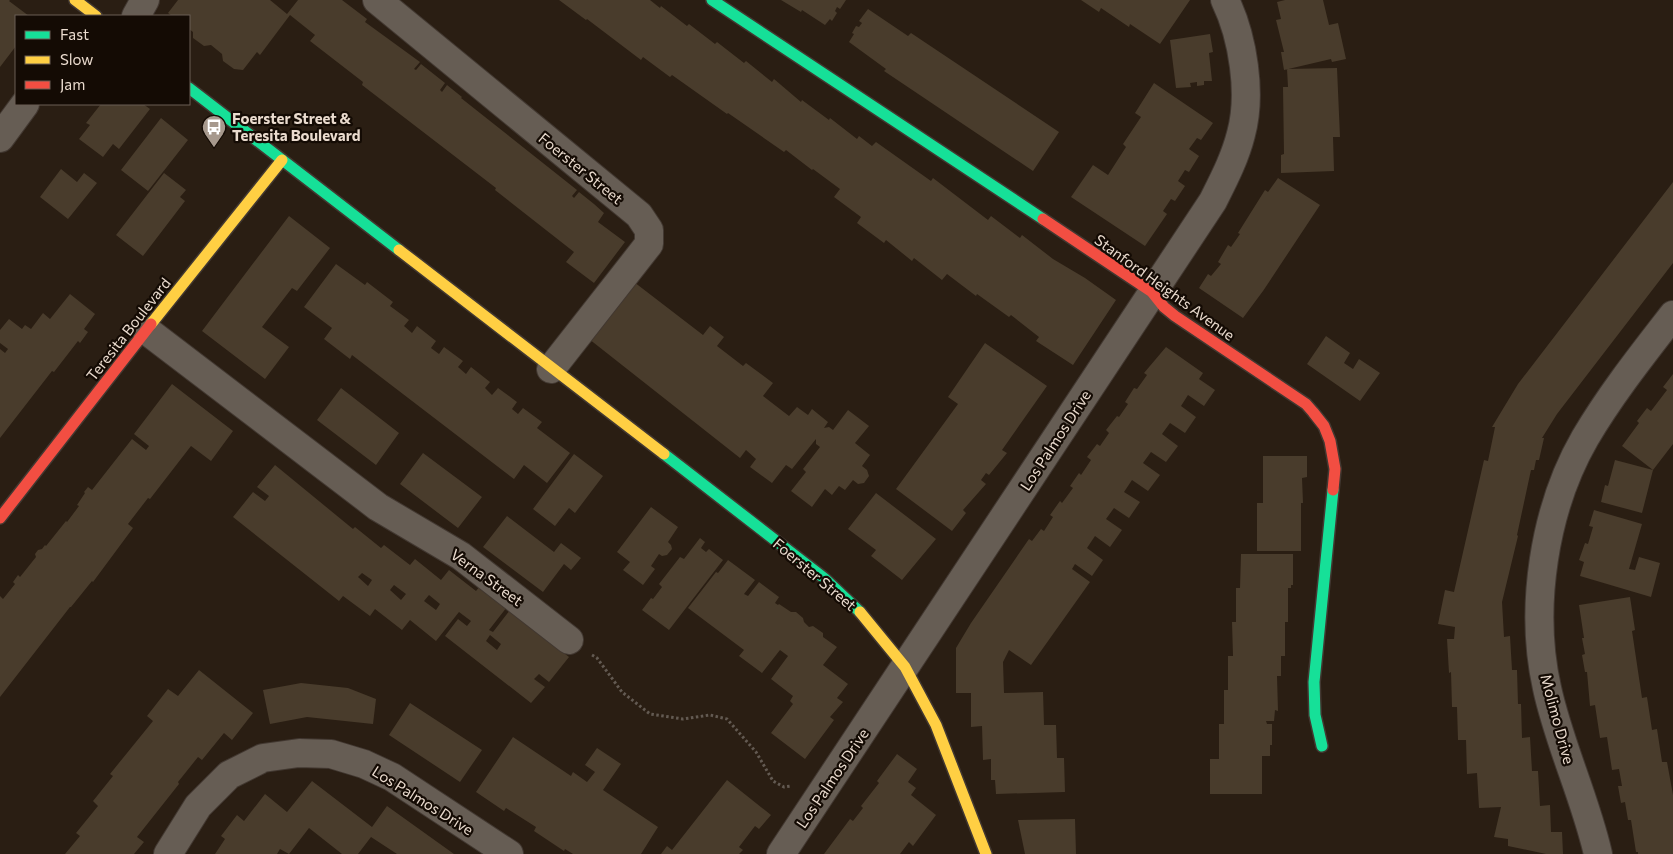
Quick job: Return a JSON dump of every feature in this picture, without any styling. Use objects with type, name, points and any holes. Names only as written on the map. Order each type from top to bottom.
[{"type":"street","points":[[137,15],[145,0]]},
{"type":"street","name":"Foerster Street","points":[[377,0],[639,216],[649,230],[649,244],[552,369]]},
{"type":"street","name":"Stanford Heights Avenue","points":[[712,0],[1152,292],[1164,307],[1175,316],[1306,404],[1322,420],[1332,445],[1335,469],[1314,682],[1316,715],[1322,746]]},
{"type":"street","name":"Los Palmos Drive","points":[[781,854],[1213,201],[1230,166],[1242,133],[1246,92],[1242,49],[1225,0]]},
{"type":"street","name":"Foerster Street","points":[[190,89],[824,578],[854,606],[905,667],[936,725],[986,854]]},
{"type":"street","points":[[0,138],[24,105]]},
{"type":"street","name":"Teresita Boulevard","points":[[0,518],[146,330],[282,160]]},
{"type":"street","name":"Molimo Drive","points":[[1598,854],[1546,686],[1540,639],[1540,588],[1548,536],[1563,487],[1584,440],[1613,394],[1673,315]]},
{"type":"street","name":"Verna Street","points":[[146,330],[378,507],[461,556],[570,640]]},
{"type":"street","name":"Los Palmos Drive","points":[[168,854],[198,806],[229,776],[263,758],[299,753],[331,754],[364,764],[392,777],[509,854]]},
{"type":"path","points":[[570,640],[597,658],[622,692],[650,714],[684,719],[710,715],[727,719],[756,752],[773,781],[784,787],[806,784],[822,792]]},
{"type":"building","points":[[0,0],[10,0],[28,15],[15,15],[15,47],[0,67]]},
{"type":"building","points":[[178,0],[270,0],[287,14],[298,0],[342,0],[367,19],[365,22],[420,62],[414,69],[416,70],[421,64],[445,83],[440,90],[442,92],[447,85],[577,190],[572,196],[574,198],[579,192],[594,204],[604,213],[598,222],[625,242],[594,283],[566,262],[574,252],[495,190],[496,188],[362,85],[363,82],[310,41],[315,35],[290,15],[260,55],[257,52],[243,70],[234,69],[223,61],[222,54],[211,45],[204,46],[193,38],[193,32],[190,30],[190,15],[171,15],[168,13]]},
{"type":"building","points":[[559,0],[650,0],[687,26],[689,24],[715,44],[717,42],[744,63],[746,61],[772,82],[774,79],[801,102],[802,100],[829,120],[830,118],[857,139],[859,136],[872,146],[876,142],[931,181],[933,178],[988,220],[991,216],[1020,238],[1022,235],[1053,259],[1085,278],[1116,300],[1073,365],[1036,341],[1039,337],[1011,315],[1009,317],[977,294],[976,296],[947,274],[942,280],[914,258],[912,261],[886,240],[884,243],[857,223],[861,217],[834,197],[840,189],[786,150],[784,152],[672,75],[670,77],[643,57],[641,60]]},
{"type":"building","points":[[781,0],[846,0],[840,9],[837,7],[835,11],[837,13],[832,21],[830,19],[825,25],[802,10],[801,12]]},
{"type":"building","points":[[1081,0],[1190,0],[1160,44],[1130,24],[1129,27],[1101,8],[1099,12]]},
{"type":"building","points":[[1285,0],[1323,0],[1329,25],[1338,23],[1346,59],[1332,62],[1331,59],[1284,70],[1281,52],[1284,52],[1276,20],[1281,19],[1277,2]]},
{"type":"building","points":[[868,9],[908,36],[911,33],[1059,132],[1033,171],[884,71],[886,69],[849,42],[856,26],[859,27],[862,23],[859,21]]},
{"type":"building","points":[[1210,34],[1213,52],[1209,53],[1212,81],[1204,81],[1204,85],[1197,86],[1197,82],[1190,83],[1191,87],[1176,88],[1170,40]]},
{"type":"building","points":[[1337,68],[1340,137],[1333,137],[1334,171],[1281,173],[1281,155],[1284,154],[1283,87],[1288,87],[1287,69]]},
{"type":"building","points":[[1154,83],[1213,123],[1201,140],[1197,138],[1189,149],[1199,156],[1189,172],[1185,170],[1178,181],[1185,186],[1175,201],[1171,199],[1163,211],[1167,214],[1145,246],[1071,197],[1093,165],[1108,175],[1126,147],[1123,144],[1141,117],[1135,113]]},
{"type":"building","points":[[100,105],[144,105],[150,109],[119,149],[113,144],[103,157],[79,139],[90,125],[86,123]]},
{"type":"building","points":[[161,118],[188,140],[148,191],[121,170]]},
{"type":"building","points":[[61,169],[77,182],[84,173],[97,183],[68,219],[40,197]]},
{"type":"building","points":[[164,173],[186,190],[180,197],[185,201],[143,256],[116,235]]},
{"type":"building","points":[[1278,178],[1320,205],[1243,318],[1199,288],[1208,274],[1211,276],[1221,264],[1218,262],[1228,245],[1231,247],[1265,190],[1268,192]]},
{"type":"building","points":[[1673,182],[1673,263],[1557,414],[1542,438],[1544,438],[1539,460],[1536,460],[1534,470],[1531,470],[1502,602],[1504,637],[1510,636],[1512,670],[1517,670],[1518,704],[1521,704],[1522,738],[1530,737],[1532,771],[1538,771],[1540,806],[1550,805],[1551,832],[1562,832],[1563,854],[1546,854],[1508,846],[1508,839],[1494,837],[1501,807],[1479,808],[1477,773],[1467,774],[1466,740],[1458,740],[1457,707],[1452,707],[1451,672],[1449,673],[1447,639],[1454,639],[1455,627],[1438,624],[1445,590],[1454,592],[1484,460],[1488,461],[1495,427],[1492,427],[1518,384]]},
{"type":"building","points":[[289,216],[330,248],[297,291],[292,288],[262,327],[289,347],[265,379],[202,331]]},
{"type":"building","points":[[336,264],[365,285],[367,282],[393,302],[390,306],[409,320],[404,326],[412,333],[417,326],[436,341],[431,348],[439,354],[444,347],[463,361],[458,367],[466,374],[471,367],[490,382],[485,388],[492,395],[498,388],[517,402],[512,409],[518,414],[523,408],[542,422],[537,428],[570,453],[547,483],[524,465],[514,479],[352,355],[350,359],[324,339],[332,328],[304,307]]},
{"type":"building","points":[[634,282],[703,335],[710,326],[724,337],[717,346],[743,366],[746,363],[773,383],[763,396],[789,416],[797,407],[808,415],[812,409],[828,422],[824,428],[829,427],[833,430],[848,410],[869,426],[855,443],[870,455],[862,466],[867,470],[869,476],[864,483],[858,484],[853,480],[845,490],[839,486],[832,495],[825,489],[812,507],[791,491],[806,472],[803,469],[820,447],[816,444],[816,439],[792,469],[786,465],[772,483],[750,467],[756,459],[746,450],[740,458],[589,339]]},
{"type":"building","points":[[70,294],[95,314],[84,329],[88,332],[80,343],[78,341],[54,372],[52,371],[0,438],[0,349],[5,353],[8,349],[0,343],[0,330],[9,319],[22,329],[25,325],[31,329],[43,313],[50,319]]},
{"type":"building","points":[[1326,336],[1350,353],[1344,363],[1353,369],[1359,359],[1380,373],[1360,401],[1307,364]]},
{"type":"building","points":[[985,343],[1047,386],[1002,450],[1007,453],[989,475],[986,473],[981,480],[986,484],[963,510],[966,513],[952,531],[896,489],[958,404],[948,397]]},
{"type":"building","points":[[1166,347],[1203,373],[1199,379],[1215,390],[1204,406],[1188,395],[1181,406],[1196,417],[1185,433],[1170,423],[1162,434],[1178,446],[1166,462],[1151,452],[1143,463],[1160,475],[1148,491],[1132,480],[1124,492],[1140,502],[1129,518],[1114,508],[1106,519],[1122,530],[1110,547],[1095,536],[1087,548],[1103,560],[1092,576],[1075,564],[1072,569],[1090,582],[1031,665],[1009,650],[1003,662],[1004,693],[1043,692],[1044,725],[1056,725],[1057,758],[1064,758],[1065,792],[996,794],[995,780],[991,780],[991,759],[983,760],[982,726],[971,727],[971,693],[956,693],[956,648],[1029,539],[1032,541],[1041,529],[1044,531],[1053,517],[1050,515],[1060,501],[1062,503],[1073,488],[1070,486],[1079,473],[1081,475],[1091,460],[1087,457],[1097,444],[1100,446],[1109,433],[1106,430],[1117,416],[1119,417],[1128,404],[1125,402],[1134,388],[1137,389],[1147,375],[1144,373]]},
{"type":"building","points":[[1673,374],[1673,444],[1653,470],[1622,446],[1639,423],[1637,421],[1647,408],[1651,411],[1667,390],[1663,387]]},
{"type":"building","points":[[172,384],[233,431],[211,461],[191,446],[128,524],[133,528],[93,582],[70,607],[0,697],[0,596],[3,599],[15,584],[13,582],[18,575],[20,577],[36,557],[35,554],[38,550],[46,546],[67,522],[79,506],[77,505],[88,487],[92,490],[132,439],[146,450],[149,446],[134,434]]},
{"type":"building","points":[[341,388],[399,433],[376,465],[317,420]]},
{"type":"building","points":[[423,453],[482,497],[458,528],[400,484]]},
{"type":"building","points":[[574,454],[603,476],[575,513],[569,508],[555,526],[533,509]]},
{"type":"building","points":[[1263,456],[1307,456],[1307,477],[1302,478],[1301,551],[1257,551],[1257,503],[1263,503]]},
{"type":"building","points":[[1615,460],[1653,470],[1642,513],[1601,502],[1605,485],[1608,486]]},
{"type":"building","points":[[275,465],[353,529],[355,527],[381,548],[384,545],[410,565],[415,559],[441,580],[449,570],[476,591],[480,586],[507,607],[489,630],[493,632],[510,610],[569,657],[549,682],[539,674],[534,679],[545,687],[531,703],[445,636],[458,619],[467,626],[471,621],[459,612],[436,641],[410,620],[402,630],[375,609],[370,616],[343,596],[339,601],[233,517],[253,492],[265,501],[269,496],[257,487]],"holes":[[[362,573],[372,580],[368,586],[358,577]],[[394,585],[406,594],[401,600],[390,590]],[[429,595],[440,604],[436,610],[424,601]],[[490,635],[501,644],[497,650],[486,641]]]},
{"type":"building","points":[[876,493],[936,539],[902,580],[871,556],[876,550],[848,529]]},
{"type":"building","points":[[651,507],[678,527],[668,542],[672,549],[667,555],[662,556],[659,554],[651,566],[655,569],[643,585],[623,570],[630,562],[617,552]]},
{"type":"building","points":[[1594,510],[1642,524],[1629,569],[1635,570],[1639,557],[1660,563],[1651,597],[1580,576],[1584,562],[1579,560],[1585,543],[1588,544],[1593,527],[1589,526]]},
{"type":"building","points":[[507,516],[554,552],[561,543],[581,558],[571,570],[564,564],[543,592],[483,547]]},
{"type":"building","points":[[700,538],[705,542],[701,548],[706,552],[709,549],[723,560],[669,630],[642,610],[662,587],[659,584],[680,557],[684,559]]},
{"type":"building","points":[[1241,554],[1293,554],[1293,585],[1291,585],[1291,588],[1288,588],[1288,622],[1285,622],[1285,656],[1281,656],[1281,676],[1277,676],[1278,711],[1275,710],[1274,721],[1266,721],[1267,724],[1272,724],[1272,745],[1270,745],[1270,756],[1262,756],[1262,794],[1210,794],[1210,759],[1219,759],[1219,724],[1224,724],[1224,690],[1228,690],[1228,656],[1233,656],[1232,622],[1236,622],[1236,588],[1240,588]]},
{"type":"building","points":[[728,560],[755,580],[744,594],[748,596],[759,582],[779,597],[775,603],[791,612],[796,612],[809,627],[813,626],[823,633],[823,637],[837,647],[823,665],[848,684],[837,698],[843,702],[830,717],[834,720],[805,759],[771,733],[793,704],[790,701],[793,696],[771,679],[788,656],[780,650],[762,673],[739,656],[744,650],[688,608],[716,572],[718,573]]},
{"type":"building","points":[[1630,597],[1635,630],[1632,631],[1642,698],[1647,697],[1652,730],[1657,729],[1662,762],[1667,762],[1673,795],[1673,854],[1638,854],[1636,852],[1631,820],[1628,820],[1625,802],[1621,803],[1618,786],[1622,786],[1619,769],[1612,770],[1607,737],[1600,738],[1595,705],[1590,706],[1587,672],[1585,672],[1582,655],[1585,654],[1579,605]]},
{"type":"building","points":[[199,670],[253,713],[232,740],[224,733],[202,760],[198,757],[137,837],[144,842],[134,854],[65,854],[80,836],[76,833],[98,806],[93,801],[113,776],[110,774],[153,721],[147,716],[168,689],[178,696]]},
{"type":"building","points":[[301,683],[348,688],[376,699],[373,724],[307,717],[270,724],[263,690]]},
{"type":"building","points":[[410,703],[482,750],[460,782],[389,735]]},
{"type":"building","points":[[513,737],[571,776],[573,772],[587,782],[595,772],[585,765],[597,748],[621,764],[603,790],[658,827],[641,854],[573,854],[565,849],[564,851],[534,831],[536,827],[506,808],[504,811],[476,792]]},
{"type":"building","points":[[897,754],[917,769],[908,782],[916,788],[911,795],[936,815],[913,846],[909,842],[900,854],[824,854],[850,819],[853,821],[863,808],[861,806],[879,783],[877,781]]},
{"type":"building","points":[[727,780],[771,815],[759,829],[755,826],[739,847],[743,850],[739,854],[661,854],[667,846],[672,850]]},
{"type":"building","points":[[312,781],[372,827],[387,806],[454,854],[397,854],[371,837],[358,854],[342,854],[309,828],[289,854],[280,849],[277,854],[215,854],[225,839],[221,836],[237,815],[244,821],[265,794],[287,812]]},
{"type":"building","points":[[1075,819],[1076,854],[1025,854],[1018,820]]},
{"type":"traffic: fast","points":[[712,0],[1043,219]]},
{"type":"traffic: fast","points":[[190,89],[399,250]]},
{"type":"traffic: fast","points":[[664,454],[824,578],[860,612]]},
{"type":"traffic: fast","points":[[1322,746],[1315,715],[1314,682],[1333,490]]},
{"type":"traffic: slow","points":[[75,0],[95,15]]},
{"type":"traffic: slow","points":[[151,324],[282,160]]},
{"type":"traffic: slow","points":[[399,250],[664,454]]},
{"type":"traffic: slow","points":[[860,612],[905,667],[936,725],[986,854]]},
{"type":"traffic: jam","points":[[1043,219],[1152,292],[1164,307],[1175,316],[1306,404],[1324,426],[1330,441],[1335,469],[1333,490]]},
{"type":"traffic: jam","points":[[0,518],[151,324]]},
{"type":"place","name":"Foerster Street & Teresita Boulevard","points":[[214,148]]}]
